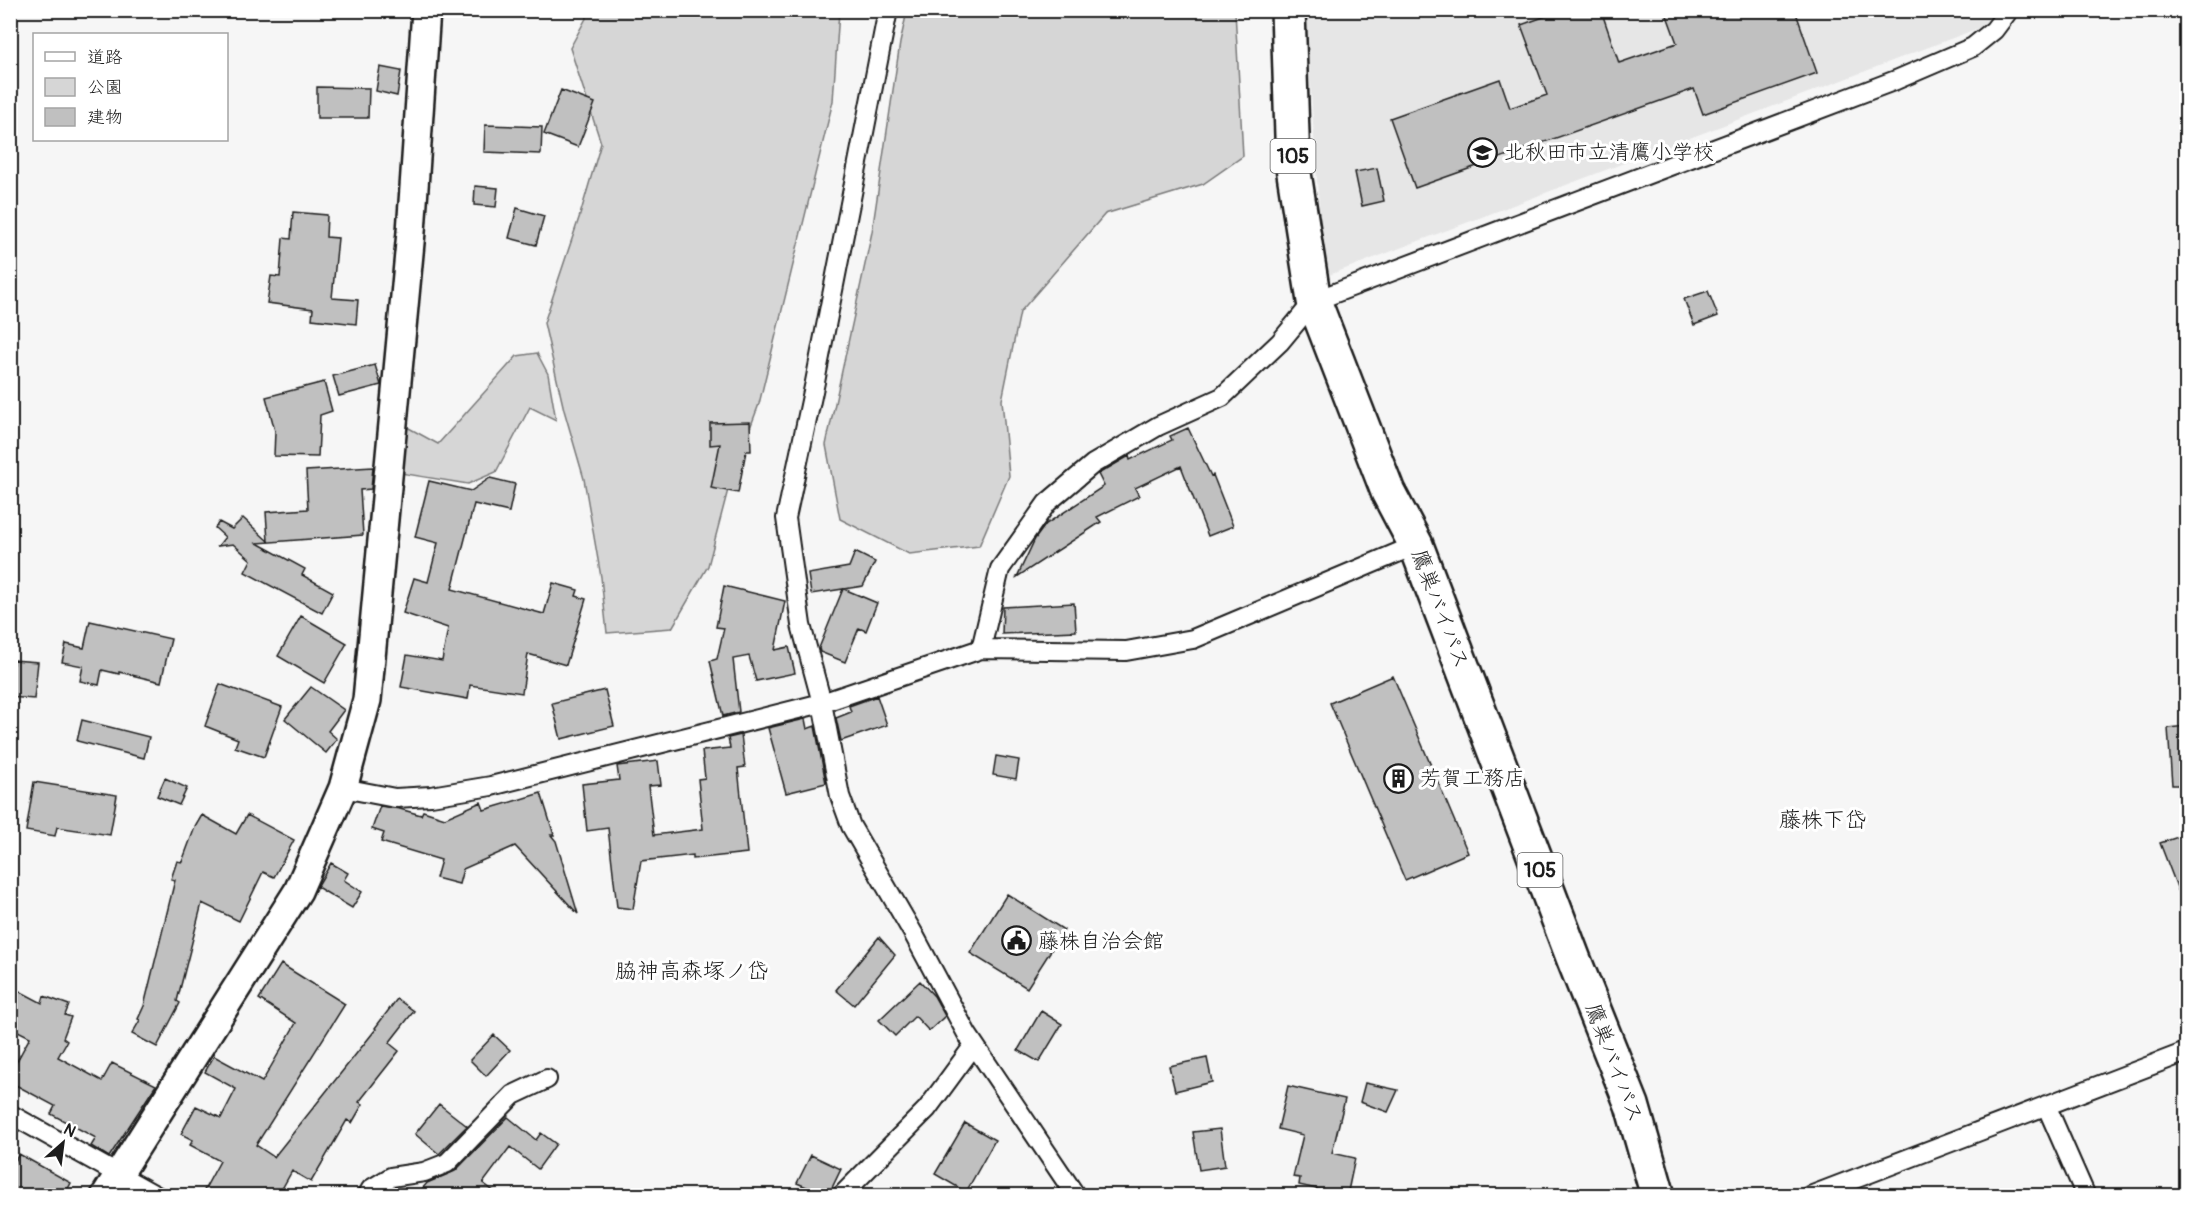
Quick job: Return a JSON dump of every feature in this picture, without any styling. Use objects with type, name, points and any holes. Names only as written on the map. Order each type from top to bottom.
[{"type":"highway","name":"鷹巣バイパス","points":[[1288,10],[1293,168],[1314,301],[1388,492],[1416,545],[1632,1105],[1658,1196]]},
{"type":"street","points":[[112,1185],[298,891],[343,788],[367,700],[411,232],[426,10]]},
{"type":"street","points":[[888,10],[786,518],[801,625],[822,703],[840,796],[851,826],[914,933],[974,1045],[1076,1196]]},
{"type":"street","points":[[981,649],[1000,569],[1047,503],[1093,464],[1158,426],[1222,397],[1280,342],[1314,301],[1896,80],[1973,47],[1994,30],[2008,10]]},
{"type":"street","points":[[343,788],[395,798],[431,796],[481,788],[822,703],[981,649],[1126,651],[1193,639],[1416,545]]},
{"type":"street","points":[[841,1196],[927,1109],[974,1045]]},
{"type":"street","points":[[1810,1196],[2187,1052]]},
{"type":"street","points":[[367,1196],[371,1189],[391,1177],[424,1172],[447,1163],[513,1095],[548,1079]]},
{"type":"street","points":[[2046,1105],[2086,1196]]},
{"type":"street","points":[[10,1114],[112,1185],[157,1196]]},
{"type":"shaded area","name":"北秋田市立清鷹小学校","points":[[1305,11],[1998,11],[1979,28],[1324,277]]},
{"type":"green space","points":[[590,11],[839,11],[833,101],[759,404],[730,482],[708,566],[672,628],[607,633],[601,577],[584,479],[564,410],[544,323],[601,143],[570,48]]},
{"type":"green space","points":[[907,11],[1235,11],[1243,156],[1203,184],[1105,214],[1020,312],[1002,400],[1009,476],[979,546],[909,554],[840,519],[826,445],[872,232],[900,43]]},
{"type":"green space","points":[[537,353],[548,374],[556,420],[530,407],[496,472],[468,484],[400,473],[407,427],[438,444],[517,356]]},
{"type":"building","points":[[1563,10],[1601,10],[1619,63],[1677,43],[1665,10],[1795,10],[1817,73],[1703,114],[1694,89],[1415,188],[1390,118],[1500,79],[1510,108],[1547,95],[1521,25]]},
{"type":"building","points":[[380,67],[401,71],[397,96],[376,91]]},
{"type":"building","points":[[317,87],[369,88],[368,118],[317,118]]},
{"type":"building","points":[[561,90],[595,103],[578,147],[544,134]]},
{"type":"building","points":[[485,125],[542,127],[541,154],[484,152]]},
{"type":"building","points":[[1377,168],[1384,201],[1362,206],[1355,172]]},
{"type":"building","points":[[475,186],[498,188],[496,207],[474,205]]},
{"type":"building","points":[[517,208],[544,216],[536,245],[509,238]]},
{"type":"building","points":[[293,212],[327,215],[326,237],[338,238],[332,298],[358,300],[356,324],[312,319],[313,309],[267,303],[271,276],[280,277],[283,238],[291,239]]},
{"type":"building","points":[[1708,291],[1718,316],[1694,325],[1684,299]]},
{"type":"building","points":[[375,365],[381,385],[339,396],[333,376]]},
{"type":"building","points":[[324,382],[332,411],[320,415],[318,457],[274,456],[275,431],[266,397]]},
{"type":"building","points":[[750,422],[751,451],[746,451],[738,493],[711,488],[720,444],[710,445],[710,423]]},
{"type":"building","points":[[1188,428],[1211,476],[1213,475],[1233,526],[1208,536],[1181,466],[1135,488],[1139,496],[1097,517],[1101,522],[1017,577],[1035,539],[1046,524],[1104,486],[1098,474],[1129,456],[1130,460],[1172,440],[1170,436]]},
{"type":"building","points":[[373,467],[371,489],[360,490],[363,535],[257,543],[305,569],[302,575],[333,592],[322,613],[245,572],[251,560],[233,544],[218,546],[225,537],[215,528],[219,522],[232,529],[243,518],[268,541],[266,512],[308,509],[306,471]]},
{"type":"building","points":[[490,478],[515,484],[509,512],[474,504],[452,589],[544,614],[553,583],[578,590],[576,596],[586,599],[566,665],[528,654],[522,693],[470,685],[468,699],[401,687],[407,655],[442,661],[448,628],[403,613],[414,578],[428,582],[438,543],[415,537],[429,481],[471,491]]},
{"type":"building","points":[[855,552],[875,562],[863,586],[844,589],[877,603],[866,631],[859,628],[845,662],[820,652],[819,648],[843,589],[811,594],[808,574],[849,567]]},
{"type":"building","points":[[724,586],[785,601],[775,650],[789,647],[795,673],[756,681],[749,656],[733,659],[739,712],[723,716],[710,661],[717,659],[724,628],[716,627]]},
{"type":"building","points":[[1074,603],[1076,631],[1002,634],[1003,607]]},
{"type":"building","points":[[301,616],[347,643],[324,683],[278,656]]},
{"type":"building","points":[[90,621],[171,639],[161,682],[102,670],[99,685],[80,681],[83,666],[62,662],[66,644],[84,648]]},
{"type":"building","points":[[13,660],[38,662],[34,699],[10,697]]},
{"type":"building","name":"芳賀工務店","points":[[1393,676],[1468,853],[1405,880],[1330,703]]},
{"type":"building","points":[[220,684],[282,707],[264,757],[235,747],[238,739],[205,726]]},
{"type":"building","points":[[311,687],[344,710],[328,731],[337,739],[326,753],[285,719]]},
{"type":"building","points":[[605,690],[614,726],[561,739],[552,703]]},
{"type":"building","points":[[877,696],[887,725],[841,741],[836,718],[851,712],[849,706]]},
{"type":"building","points":[[805,719],[807,729],[815,726],[826,783],[786,793],[768,728]]},
{"type":"building","points":[[82,720],[149,737],[144,758],[77,741]]},
{"type":"building","points":[[2187,726],[2187,785],[2172,785],[2168,728]]},
{"type":"building","points":[[741,735],[745,767],[738,768],[747,853],[693,859],[693,855],[641,861],[633,909],[617,907],[608,828],[587,831],[582,784],[619,780],[617,766],[658,761],[661,785],[648,786],[654,835],[703,829],[698,779],[705,778],[702,751],[730,748],[728,738]]},
{"type":"building","points":[[996,756],[1019,760],[1016,779],[993,775]]},
{"type":"building","points":[[165,778],[187,788],[179,805],[157,796]]},
{"type":"building","points":[[34,782],[117,795],[110,835],[57,827],[55,836],[26,831]]},
{"type":"building","points":[[541,793],[554,835],[551,835],[556,841],[578,914],[515,846],[463,869],[459,884],[436,878],[441,860],[381,842],[384,833],[372,829],[380,806],[421,815],[423,811],[445,818],[481,802],[484,810]]},
{"type":"building","points":[[202,815],[236,834],[247,815],[294,840],[274,877],[263,872],[239,921],[202,903],[177,1001],[180,1003],[157,1047],[132,1034],[140,1020],[138,1019],[144,1006],[175,880],[171,879],[177,861],[182,862]]},
{"type":"building","points":[[2187,834],[2187,907],[2185,908],[2160,843]]},
{"type":"building","points":[[331,863],[348,873],[344,880],[362,892],[352,908],[317,887]]},
{"type":"building","name":"藤株自治会館","points":[[1007,894],[1064,930],[1027,988],[970,953]]},
{"type":"building","points":[[879,937],[895,955],[854,1005],[836,990]]},
{"type":"building","points":[[281,964],[345,1004],[256,1145],[274,1157],[376,1029],[397,999],[414,1011],[389,1043],[399,1051],[359,1102],[363,1104],[352,1123],[347,1120],[311,1182],[292,1171],[278,1196],[201,1196],[220,1161],[190,1145],[193,1140],[181,1134],[196,1106],[221,1118],[236,1089],[205,1072],[214,1056],[262,1082],[296,1023],[259,999]]},
{"type":"building","points":[[920,981],[934,996],[945,1016],[929,1031],[915,1016],[895,1036],[879,1020]]},
{"type":"building","points":[[10,986],[42,1003],[44,996],[69,1005],[65,1015],[71,1017],[63,1038],[67,1041],[58,1057],[102,1081],[112,1063],[156,1085],[109,1157],[91,1146],[96,1138],[51,1114],[55,1106],[10,1082],[10,1074],[30,1037],[10,1027]]},
{"type":"building","points":[[1041,1011],[1062,1024],[1039,1062],[1018,1050]]},
{"type":"building","points":[[494,1035],[510,1050],[486,1076],[470,1060]]},
{"type":"building","points":[[1207,1058],[1212,1082],[1175,1091],[1169,1066]]},
{"type":"building","points":[[1365,1083],[1398,1090],[1388,1112],[1360,1102]]},
{"type":"building","points":[[1288,1086],[1345,1099],[1332,1153],[1355,1158],[1347,1196],[1299,1185],[1300,1178],[1293,1177],[1303,1135],[1278,1129]]},
{"type":"building","points":[[439,1104],[467,1126],[439,1154],[415,1134]]},
{"type":"building","points":[[508,1117],[536,1140],[541,1133],[556,1144],[538,1169],[510,1147],[483,1183],[500,1196],[416,1196],[427,1183],[455,1171]]},
{"type":"building","points":[[965,1123],[995,1140],[966,1192],[935,1174]]},
{"type":"building","points":[[1220,1129],[1225,1166],[1199,1170],[1193,1132]]},
{"type":"building","points":[[19,1154],[71,1183],[64,1196],[20,1196],[10,1190],[10,1169]]},
{"type":"building","points":[[811,1155],[841,1169],[828,1196],[797,1183]]},
{"type":"place","name":"北秋田市立清鷹小学校","points":[[1483,152]]},
{"type":"place","name":"芳賀工務店","points":[[1399,778]]},
{"type":"place","name":"藤株自治会館","points":[[1017,941]]},
{"type":"district","name":"藤株下岱","points":[[1823,820]]},
{"type":"district","name":"脇神高森塚ノ岱","points":[[692,971]]}]
